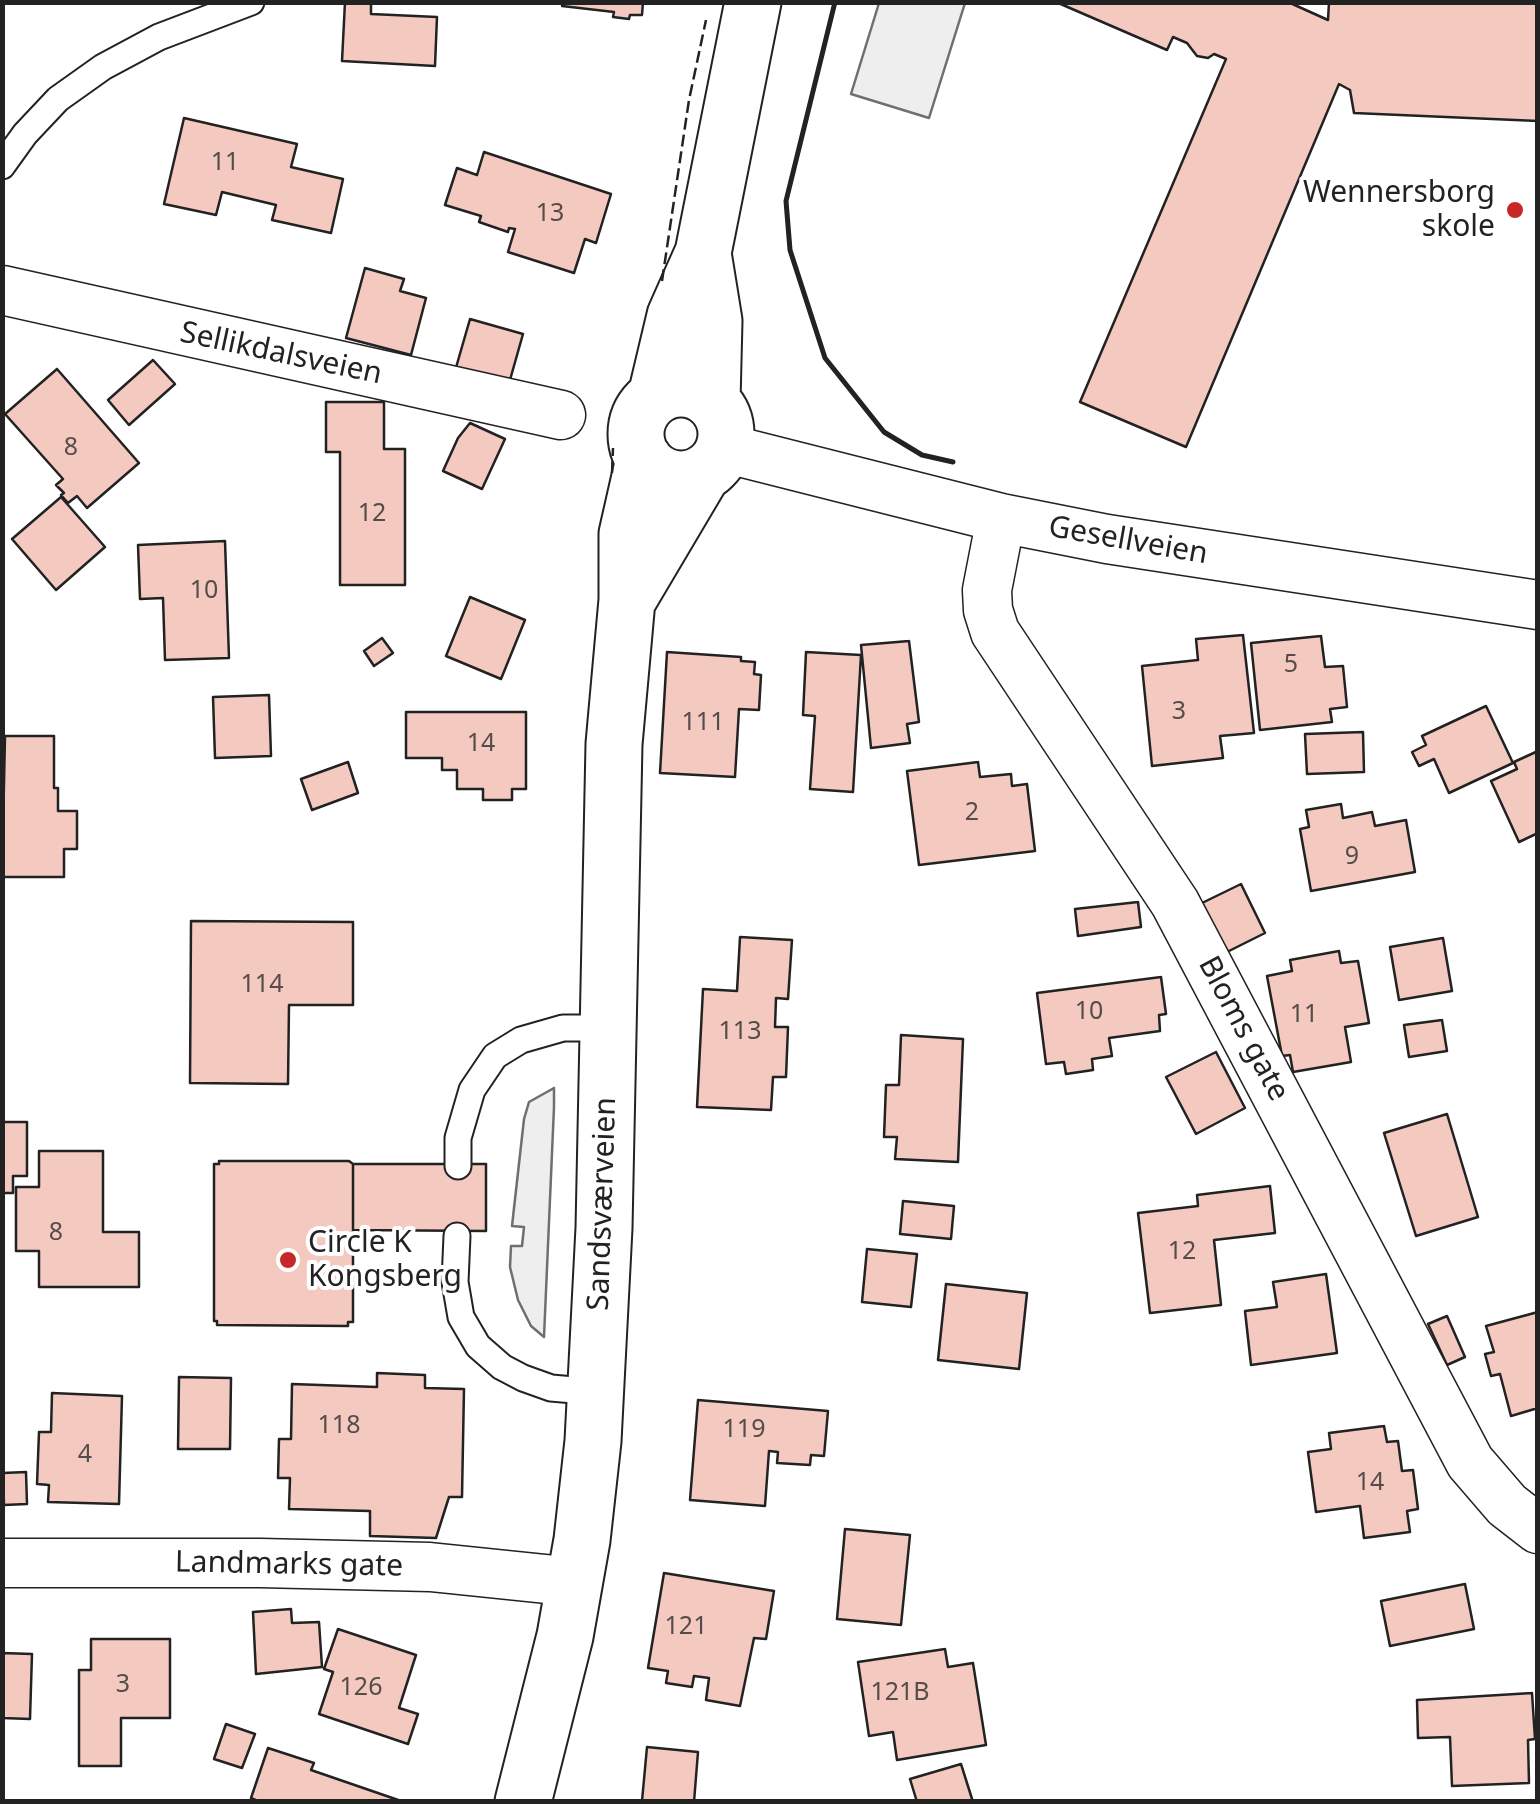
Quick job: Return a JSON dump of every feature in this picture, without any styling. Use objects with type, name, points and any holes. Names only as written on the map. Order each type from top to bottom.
[{"type":"street","name":"Sandsværveien","points":[[656,396],[675,316],[703,253],[753,2]]},
{"type":"street","name":"Sandsværveien","points":[[627,600],[713,441],[714,321],[703,253]]},
{"type":"street","name":"Sellikdalsveien","points":[[2,290],[561,415]]},
{"type":"street","points":[[685,388],[700,392],[713,441],[690,478],[664,476],[644,459],[637,443],[637,426],[656,396],[685,388]]},
{"type":"street","name":"Gesellveien","points":[[713,441],[1001,518],[1538,605]]},
{"type":"street","name":"Sandsværveien","points":[[523,1802],[553,1692],[588,1491],[596,1392],[614,744],[627,600],[626,534],[644,459]]},
{"type":"street","name":"Bloms gate","points":[[1001,518],[987,590],[991,621],[1005,650],[1175,904],[1462,1448],[1489,1486],[1538,1529]]},
{"type":"street","name":"Landmarks gate","points":[[2,1562],[260,1562],[430,1567],[575,1582]]},
{"type":"lane","points":[[2,166],[25,134],[58,100],[103,67],[159,37],[251,2]]},
{"type":"lane","points":[[458,1166],[458,1138],[472,1090],[495,1056],[522,1040],[563,1028],[608,1028]]},
{"type":"lane","points":[[456,1236],[455,1282],[461,1317],[478,1346],[502,1367],[523,1378],[551,1388],[596,1392]]},
{"type":"shaded area","points":[[879,3],[965,3],[929,118],[851,94]]},
{"type":"shaded area","points":[[554,1088],[544,1337],[531,1326],[518,1300],[510,1267],[511,1246],[522,1246],[524,1227],[512,1226],[524,1119],[529,1102]]},
{"type":"building","points":[[345,2],[371,2],[371,14],[437,17],[435,66],[342,61]]},
{"type":"building","points":[[563,2],[643,2],[642,15],[630,15],[629,19],[613,17],[614,12],[562,6]]},
{"type":"building","name":"Wennersborg skole","points":[[1056,2],[1288,2],[1328,20],[1329,2],[1538,3],[1538,121],[1354,113],[1350,90],[1339,84],[1186,447],[1080,402],[1226,59],[1214,54],[1208,58],[1197,56],[1187,43],[1173,37],[1167,50]]},
{"type":"building","points":[[184,118],[297,144],[291,167],[343,179],[331,233],[272,220],[276,205],[222,192],[216,215],[164,204]]},
{"type":"building","points":[[484,152],[611,194],[596,243],[585,239],[574,273],[508,252],[515,229],[509,228],[508,232],[479,222],[481,216],[445,205],[457,168],[477,175]]},
{"type":"building","points":[[365,268],[404,279],[400,291],[426,298],[411,355],[346,338]]},
{"type":"building","points":[[470,319],[523,334],[508,387],[455,371]]},
{"type":"building","points":[[153,360],[175,384],[129,425],[108,400]]},
{"type":"building","points":[[57,369],[139,463],[87,508],[77,496],[68,503],[61,495],[64,493],[56,485],[63,479],[5,414]]},
{"type":"building","points":[[326,402],[384,402],[384,449],[405,449],[405,585],[340,585],[340,452],[326,452]]},
{"type":"building","points":[[470,423],[505,439],[482,489],[443,471],[458,438]]},
{"type":"building","points":[[61,497],[105,547],[56,590],[12,539]]},
{"type":"building","points":[[225,541],[229,658],[165,660],[163,598],[140,599],[138,545]]},
{"type":"building","points":[[470,597],[525,620],[501,679],[446,656]]},
{"type":"building","points":[[1243,635],[1254,733],[1220,736],[1223,758],[1152,766],[1142,666],[1198,660],[1196,639]]},
{"type":"building","points":[[1321,636],[1325,667],[1343,666],[1347,707],[1330,709],[1332,722],[1260,730],[1251,643]]},
{"type":"building","points":[[382,638],[393,653],[374,666],[364,651]]},
{"type":"building","points":[[909,641],[919,722],[907,724],[910,743],[871,748],[861,645]]},
{"type":"building","points":[[667,652],[741,657],[741,661],[755,662],[754,674],[761,675],[759,710],[739,709],[735,777],[660,773]]},
{"type":"building","points":[[806,652],[861,655],[853,792],[810,789],[815,716],[803,715]]},
{"type":"building","points":[[269,695],[271,756],[215,758],[213,697]]},
{"type":"building","points":[[1486,706],[1513,763],[1449,793],[1434,759],[1419,766],[1412,752],[1426,745],[1422,736]]},
{"type":"building","points":[[406,712],[526,712],[526,789],[512,789],[512,800],[483,800],[483,789],[457,789],[457,770],[442,770],[442,758],[406,758]]},
{"type":"building","points":[[1363,732],[1364,772],[1307,774],[1305,734]]},
{"type":"building","points":[[5,736],[54,736],[58,811],[77,811],[77,849],[64,849],[64,877],[2,877]]},
{"type":"building","points":[[1538,751],[1538,833],[1519,842],[1491,781],[1517,769],[1514,762]]},
{"type":"building","points":[[348,762],[358,793],[312,810],[301,779]]},
{"type":"building","points":[[978,762],[980,777],[1011,774],[1012,786],[1027,784],[1035,851],[919,865],[907,771]]},
{"type":"building","points":[[1341,804],[1343,818],[1372,812],[1375,826],[1406,820],[1415,872],[1311,891],[1300,829],[1309,827],[1306,810]]},
{"type":"building","points":[[1241,884],[1265,933],[1227,952],[1202,903]]},
{"type":"building","points":[[1138,902],[1141,927],[1078,936],[1075,909]]},
{"type":"building","points":[[191,921],[353,922],[353,1005],[289,1005],[288,1084],[190,1083]]},
{"type":"building","points":[[740,937],[792,940],[788,999],[776,998],[775,1027],[788,1027],[786,1077],[773,1077],[771,1110],[697,1107],[703,989],[737,991]]},
{"type":"building","points":[[1443,938],[1452,991],[1399,1000],[1390,947]]},
{"type":"building","points":[[1339,951],[1341,963],[1358,961],[1369,1023],[1345,1027],[1351,1062],[1293,1072],[1290,1055],[1282,1056],[1267,976],[1292,971],[1290,960]]},
{"type":"building","points":[[1161,977],[1166,1014],[1159,1015],[1160,1031],[1109,1038],[1112,1056],[1092,1059],[1093,1070],[1066,1074],[1064,1062],[1046,1064],[1037,993]]},
{"type":"building","points":[[1442,1020],[1447,1051],[1409,1057],[1404,1025]]},
{"type":"building","points":[[901,1035],[963,1039],[958,1162],[895,1159],[897,1137],[884,1137],[886,1085],[899,1085]]},
{"type":"building","points":[[1216,1052],[1245,1108],[1196,1134],[1166,1077]]},
{"type":"building","points":[[1447,1114],[1478,1217],[1416,1236],[1384,1133]]},
{"type":"building","points":[[2,1122],[27,1122],[27,1176],[13,1176],[13,1193],[2,1193]]},
{"type":"building","points":[[39,1151],[103,1151],[103,1232],[139,1232],[139,1287],[39,1287],[39,1251],[16,1251],[16,1187],[39,1187]]},
{"type":"building","name":"Circle K Kongsberg","points":[[214,1164],[353,1164],[353,1322],[348,1322],[348,1326],[217,1325]]},
{"type":"building","points":[[353,1164],[486,1164],[486,1231],[353,1230]]},
{"type":"building","points":[[1270,1186],[1275,1233],[1214,1240],[1221,1305],[1150,1313],[1138,1213],[1198,1206],[1197,1195]]},
{"type":"building","points":[[903,1201],[954,1206],[951,1239],[900,1234]]},
{"type":"building","points":[[867,1249],[917,1254],[911,1307],[862,1302]]},
{"type":"building","points":[[1326,1274],[1337,1353],[1251,1365],[1245,1311],[1277,1307],[1273,1282]]},
{"type":"building","points":[[946,1284],[1027,1293],[1019,1369],[938,1360]]},
{"type":"building","points":[[1538,1312],[1538,1408],[1511,1416],[1500,1374],[1491,1376],[1485,1354],[1494,1352],[1486,1326]]},
{"type":"building","points":[[1447,1316],[1465,1357],[1447,1365],[1428,1324]]},
{"type":"building","points":[[377,1373],[425,1375],[425,1388],[464,1389],[462,1497],[449,1497],[436,1538],[370,1536],[370,1511],[289,1509],[290,1478],[278,1478],[279,1439],[291,1439],[292,1384],[377,1387]]},
{"type":"building","points":[[179,1377],[231,1378],[230,1449],[178,1449]]},
{"type":"building","points":[[52,1393],[122,1396],[119,1504],[48,1502],[49,1485],[37,1484],[39,1432],[51,1432]]},
{"type":"building","points":[[698,1400],[828,1411],[824,1456],[811,1455],[810,1465],[777,1463],[778,1452],[769,1451],[765,1506],[690,1500]]},
{"type":"building","points":[[1384,1426],[1387,1442],[1398,1441],[1402,1471],[1413,1470],[1418,1509],[1407,1511],[1410,1532],[1364,1538],[1360,1506],[1316,1512],[1308,1452],[1331,1449],[1329,1433]]},
{"type":"building","points":[[26,1472],[27,1504],[4,1505],[3,1473]]},
{"type":"building","points":[[845,1529],[910,1535],[901,1625],[837,1619]]},
{"type":"building","points":[[664,1573],[774,1591],[766,1639],[754,1638],[740,1706],[706,1700],[709,1678],[694,1676],[692,1687],[666,1683],[668,1671],[648,1668]]},
{"type":"building","points":[[1465,1584],[1474,1629],[1390,1646],[1381,1601]]},
{"type":"building","points":[[291,1609],[292,1623],[319,1622],[322,1667],[256,1674],[253,1612]]},
{"type":"building","points":[[338,1629],[416,1655],[399,1708],[418,1714],[408,1744],[319,1714],[333,1672],[324,1669]]},
{"type":"building","points":[[91,1639],[170,1639],[170,1718],[121,1718],[121,1766],[79,1766],[79,1670],[91,1670]]},
{"type":"building","points":[[945,1649],[948,1667],[973,1663],[986,1745],[897,1760],[893,1732],[869,1736],[858,1662]]},
{"type":"building","points":[[2,1653],[32,1654],[30,1719],[2,1718]]},
{"type":"building","points":[[1532,1693],[1535,1739],[1528,1740],[1529,1783],[1452,1786],[1450,1737],[1418,1738],[1417,1700]]},
{"type":"building","points":[[226,1724],[255,1734],[242,1768],[214,1759]]},
{"type":"building","points":[[647,1747],[698,1752],[694,1802],[642,1801]]},
{"type":"building","points":[[268,1748],[314,1763],[311,1770],[404,1802],[260,1802],[251,1798]]},
{"type":"building","points":[[961,1764],[973,1802],[917,1802],[910,1779]]},
{"type":"fence","points":[[662,281],[689,100],[706,20]]},
{"type":"fence","points":[[612,473],[613,448]]},
{"type":"wall","points":[[835,2],[786,201],[790,250],[825,358],[884,432],[922,455],[953,462]]},
{"type":"place","name":"Wennersborg skole","points":[[1515,210]]},
{"type":"place","name":"Circle K Kongsberg","points":[[288,1260]]}]
